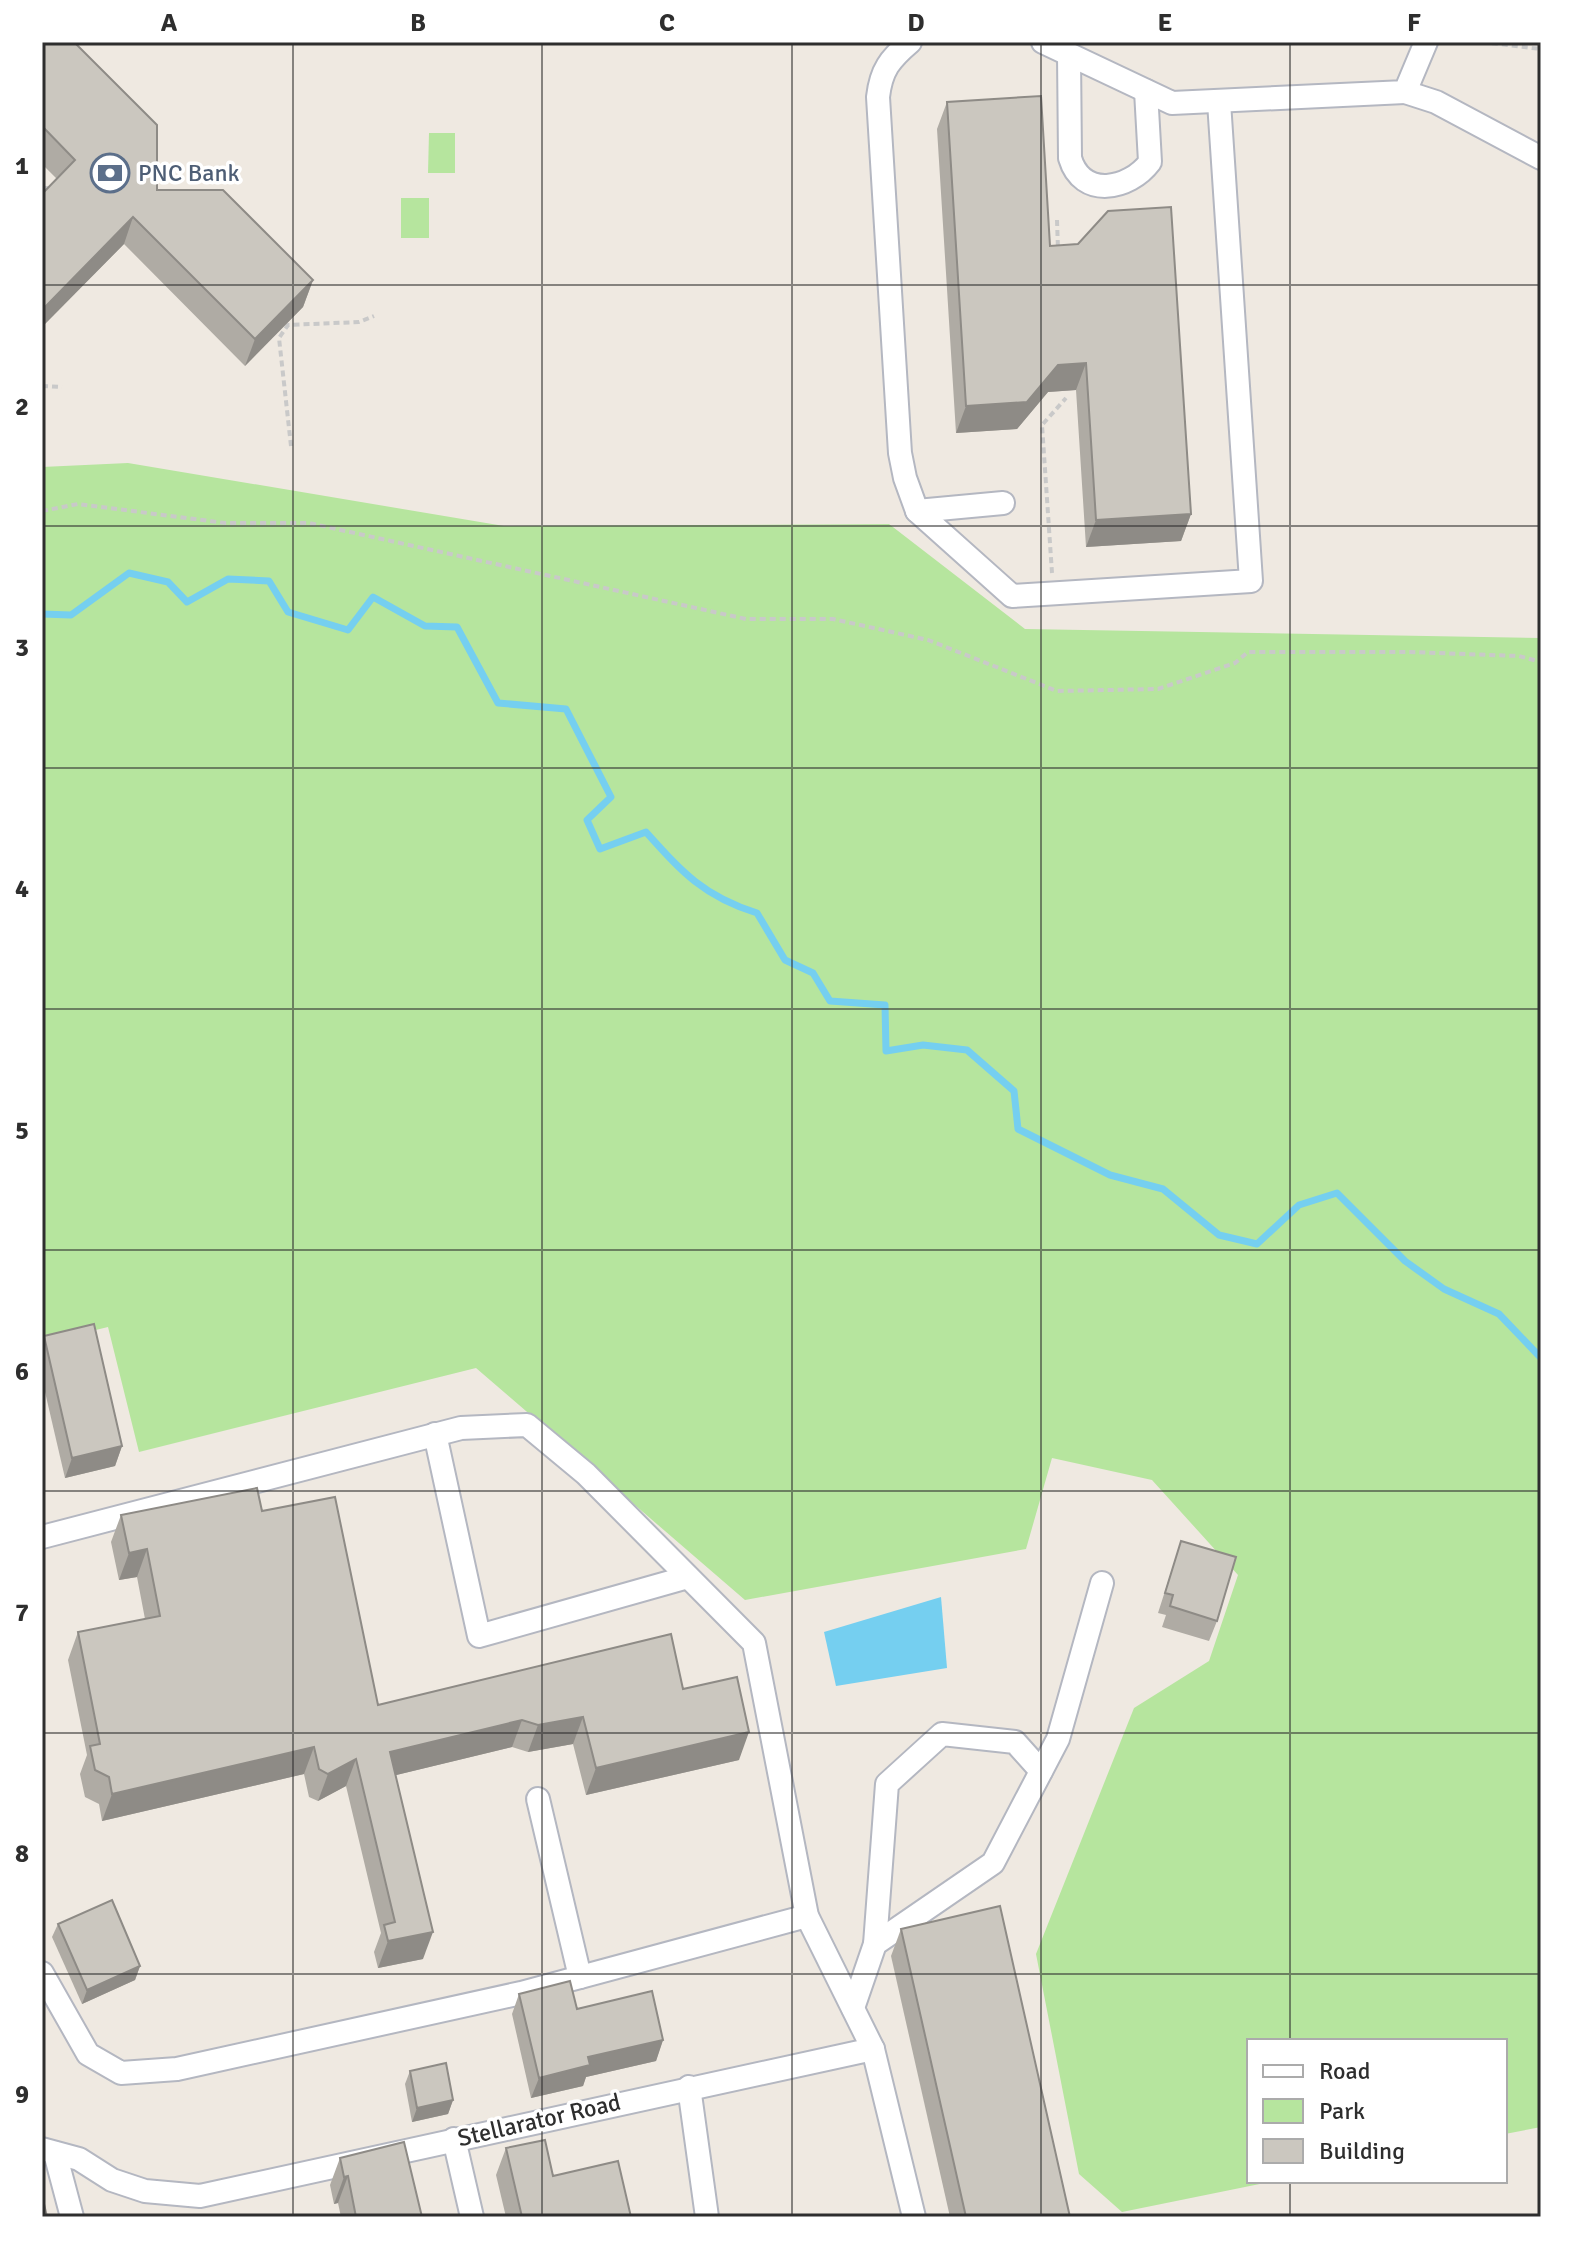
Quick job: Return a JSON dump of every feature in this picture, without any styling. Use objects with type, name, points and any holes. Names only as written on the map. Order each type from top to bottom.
[{"type":"street","points":[[910,42],[890,59],[880,76],[878,97],[900,453],[917,511],[1012,596],[1251,581],[1219,102]]},
{"type":"street","points":[[1043,42],[1172,103],[1405,92],[1436,102],[1541,158]]},
{"type":"street","points":[[1405,92],[1426,42]]},
{"type":"street","points":[[1069,55],[1070,158],[1074,172],[1086,181],[1115,186],[1141,174],[1150,162],[1146,91]]},
{"type":"street","points":[[917,511],[1003,503]]},
{"type":"street","points":[[42,1537],[435,1434],[461,1428],[527,1425],[586,1474],[754,1643],[807,1916],[873,2049],[914,2217]]},
{"type":"street","points":[[435,1434],[479,1636],[688,1577]]},
{"type":"street","points":[[875,1944],[993,1863],[1058,1739],[1102,1583]]},
{"type":"street","points":[[853,2008],[875,1944],[887,1784],[942,1734],[1015,1742],[1041,1771]]},
{"type":"street","points":[[538,1799],[580,1977]]},
{"type":"street","points":[[42,1973],[88,2054],[121,2073],[177,2069],[580,1977],[807,1916]]},
{"type":"street","name":"Stellarator Road","points":[[49,2151],[79,2159],[112,2180],[145,2191],[200,2196],[873,2049]]},
{"type":"street","points":[[689,2087],[707,2217]]},
{"type":"street","points":[[454,2139],[472,2217]]},
{"type":"street","points":[[49,2151],[72,2217]]},
{"type":"path","points":[[1482,42],[1541,49]]},
{"type":"path","points":[[42,188],[55,188]]},
{"type":"path","points":[[1057,220],[1059,258]]},
{"type":"path","points":[[291,446],[279,338],[288,325],[359,322],[374,316]]},
{"type":"path","points":[[42,386],[62,387]]},
{"type":"path","points":[[1052,575],[1042,425],[1066,398]]},
{"type":"path","points":[[42,511],[78,504],[225,523],[309,523],[746,619],[833,619],[928,640],[1057,691],[1158,689],[1235,663],[1248,652],[1410,652],[1519,656],[1541,662]]},
{"type":"green space","points":[[429,133],[455,133],[455,173],[428,173]]},
{"type":"green space","points":[[401,198],[429,198],[429,238],[401,238]]},
{"type":"green space","points":[[128,463],[504,526],[889,524],[1025,629],[1541,638],[1541,2127],[1507,2134],[1507,2039],[1247,2039],[1247,2183],[1265,2183],[1122,2212],[1079,2174],[1036,1954],[1134,1708],[1209,1661],[1238,1575],[1152,1480],[1052,1458],[1026,1549],[745,1600],[476,1368],[139,1452],[108,1327],[42,1343],[42,467]]},
{"type":"water","points":[[941,1597],[947,1668],[836,1686],[824,1632]]},
{"type":"building","points":[[42,42],[74,42],[157,125],[157,190],[223,190],[313,280],[255,339],[133,217],[42,307],[42,194],[75,160],[42,126]]},
{"type":"building","points":[[1041,96],[1050,246],[1078,244],[1108,211],[1171,207],[1191,514],[1096,520],[1086,363],[1058,365],[1027,402],[966,406],[947,102]]},
{"type":"building","points":[[94,1324],[122,1446],[72,1458],[44,1336]]},
{"type":"building","points":[[257,1488],[262,1511],[335,1497],[378,1705],[671,1634],[683,1689],[737,1677],[749,1732],[596,1768],[583,1717],[538,1725],[522,1720],[390,1752],[433,1932],[388,1941],[384,1925],[395,1922],[356,1759],[328,1774],[319,1769],[314,1747],[112,1794],[109,1777],[95,1770],[90,1746],[100,1744],[78,1632],[160,1616],[147,1549],[129,1553],[121,1515]]},
{"type":"building","points":[[1181,1541],[1236,1557],[1217,1621],[1170,1606],[1173,1595],[1165,1593]]},
{"type":"building","points":[[112,1900],[140,1966],[87,1990],[58,1924]]},
{"type":"building","points":[[1000,1906],[1070,2217],[966,2217],[901,1929]]},
{"type":"building","points":[[570,1981],[577,2009],[652,1991],[663,2040],[588,2057],[590,2065],[539,2078],[519,1994]]},
{"type":"building","points":[[446,2063],[453,2100],[417,2108],[410,2071]]},
{"type":"building","points":[[545,2140],[553,2176],[618,2161],[631,2217],[522,2217],[506,2148]]},
{"type":"building","points":[[404,2142],[422,2217],[356,2217],[348,2176],[344,2177],[340,2158]]},
{"type":"building","points":[[42,2195],[47,2217],[42,2217]]},
{"type":"waterway","points":[[42,614],[71,615],[129,573],[168,582],[187,602],[228,579],[269,581],[288,612],[348,630],[373,597],[425,626],[457,627],[498,703],[566,709],[611,797],[587,820],[600,849],[646,832],[695,881],[722,899],[757,913],[785,960],[813,973],[830,1001],[885,1005],[886,1051],[923,1045],[967,1050],[1014,1091],[1018,1129],[1110,1175],[1163,1189],[1219,1235],[1257,1244],[1299,1205],[1337,1193],[1405,1261],[1444,1289],[1499,1314],[1541,1358]]},
{"type":"place","name":"PNC Bank","points":[[110,173]]}]
